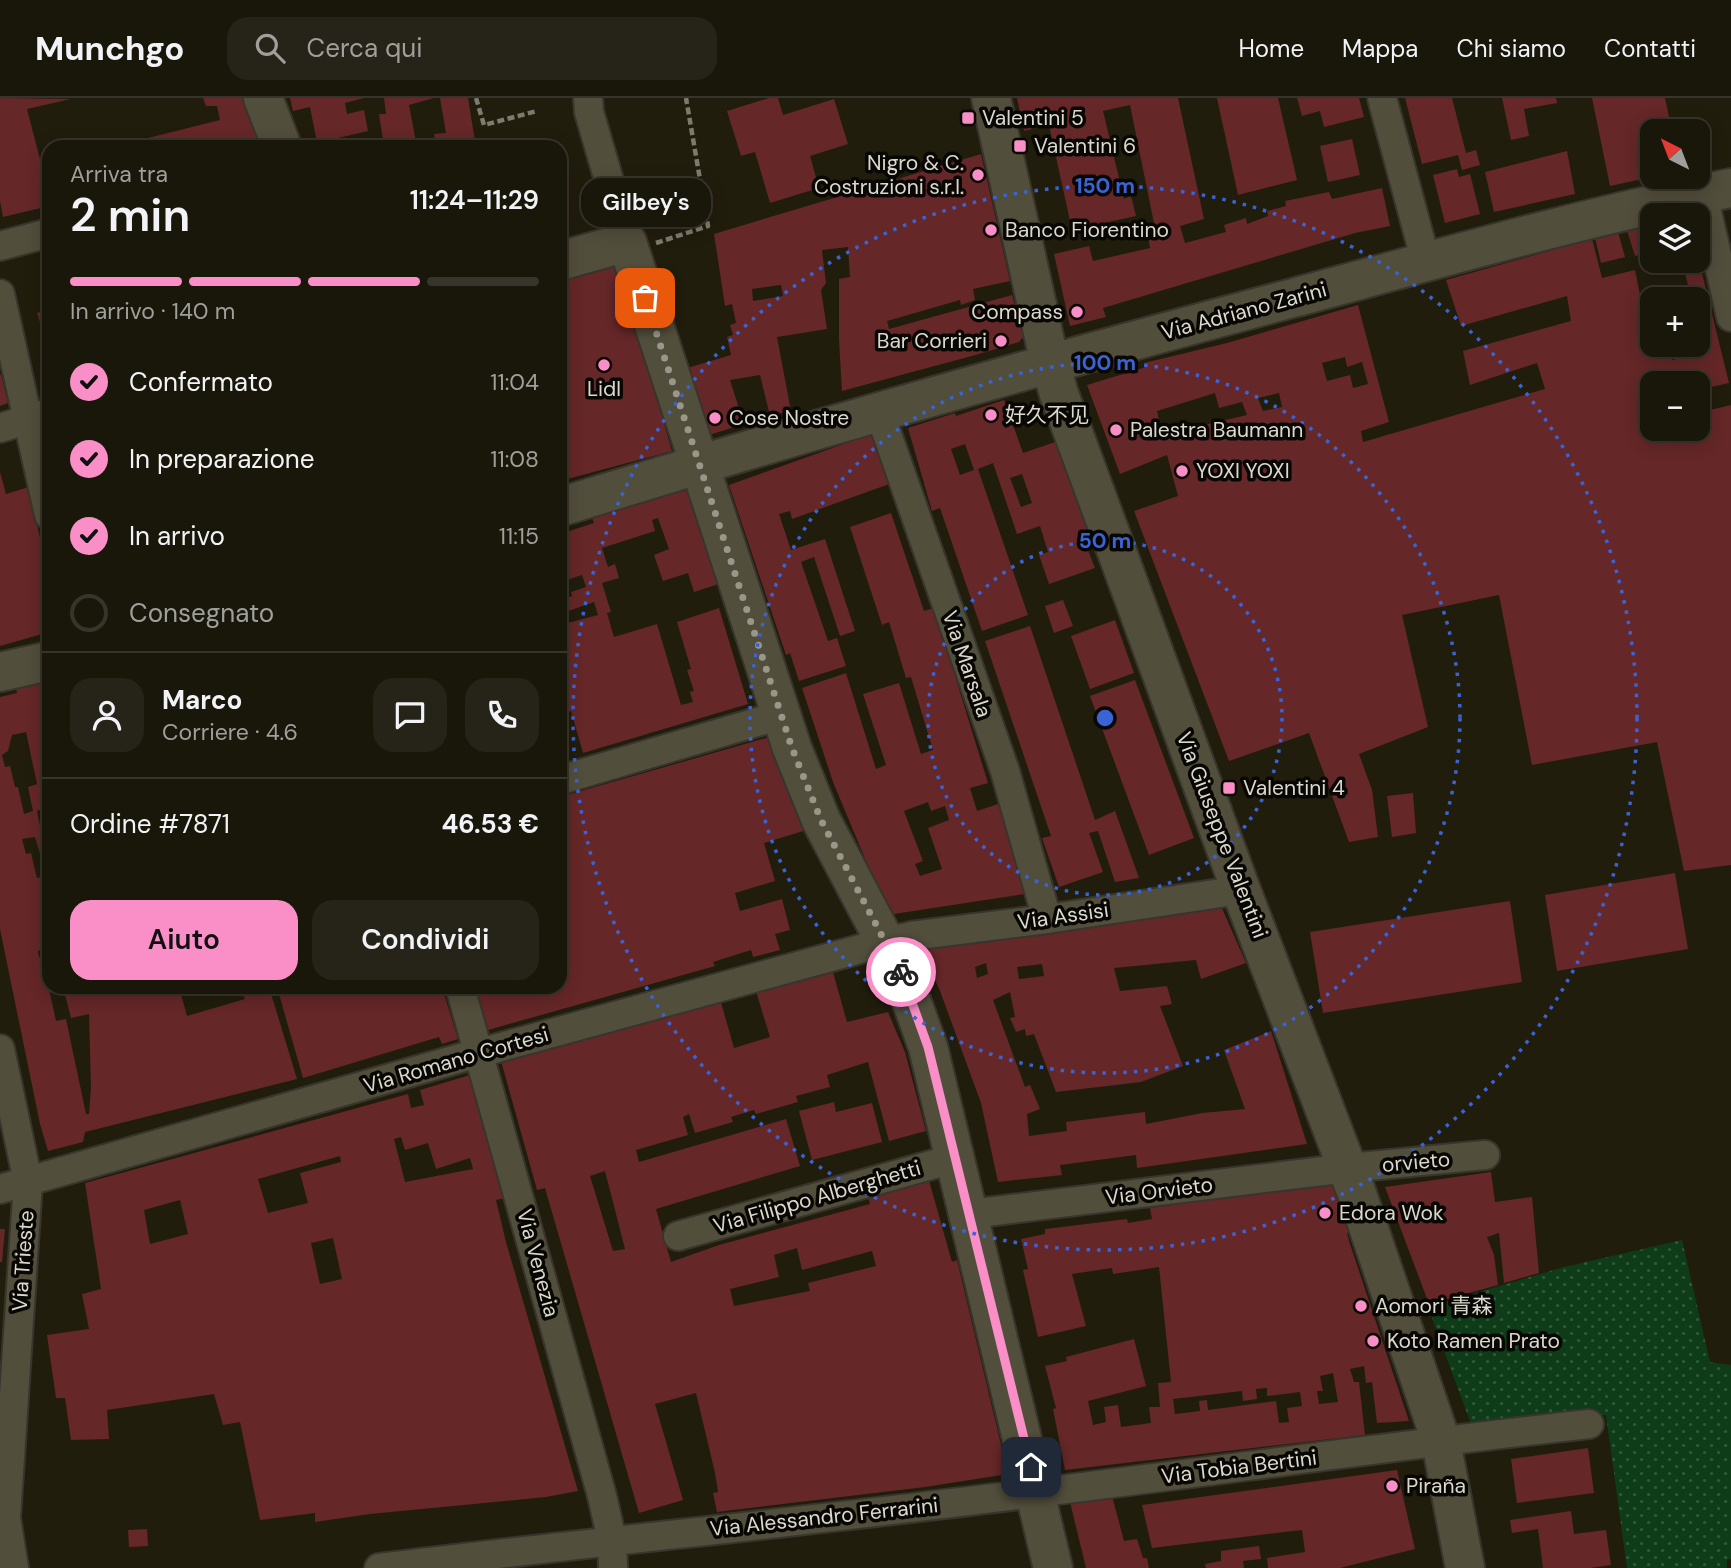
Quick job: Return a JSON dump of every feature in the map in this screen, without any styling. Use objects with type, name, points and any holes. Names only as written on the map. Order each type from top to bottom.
[{"type":"street","points":[[263,98],[279,140]]},
{"type":"street","points":[[588,98],[589,112],[639,243],[698,464],[781,715],[821,820],[901,972],[928,1047],[1054,1568]]},
{"type":"street","name":"Via Giuseppe Valentini","points":[[991,98],[1059,394],[1241,890],[1348,1168],[1441,1441],[1465,1568]]},
{"type":"street","points":[[1382,98],[1426,262]]},
{"type":"street","points":[[1717,191],[1731,317]]},
{"type":"street","name":"Via Adriano Zarini","points":[[567,505],[879,411],[1050,364],[1426,262],[1717,191]]},
{"type":"street","points":[[0,246],[42,235]]},
{"type":"street","points":[[567,259],[639,243]]},
{"type":"street","points":[[0,294],[39,416],[42,446]]},
{"type":"street","name":"Via Marsala","points":[[879,411],[1005,771],[1047,919]]},
{"type":"street","points":[[0,428],[39,416]]},
{"type":"street","points":[[0,672],[42,663]]},
{"type":"street","points":[[567,778],[781,715]]},
{"type":"street","name":"Via Assisi","points":[[886,942],[911,936],[1241,890]]},
{"type":"street","name":"Via Romano Cortesi","points":[[0,1189],[480,1053],[886,942]]},
{"type":"street","name":"Via Venezia","points":[[462,994],[602,1496],[612,1554]]},
{"type":"street","name":"Via Trieste","points":[[0,1049],[28,1182],[3,1517],[14,1568]]},
{"type":"street","name":"orvieto","points":[[1348,1168],[1485,1155]]},
{"type":"street","name":"Via Filippo Alberghetti","points":[[678,1236],[956,1158]]},
{"type":"street","name":"Via Orvieto","points":[[970,1214],[1348,1168]]},
{"type":"street","name":"Via Tobia Bertini","points":[[1037,1493],[1589,1424]]},
{"type":"street","name":"Via Alessandro Ferrarini","points":[[379,1568],[612,1554],[1037,1493]]},
{"type":"path","points":[[476,98],[484,125],[537,111]]},
{"type":"path","points":[[639,243],[708,226],[686,98]]},
{"type":"green space","points":[[1682,1240],[1710,1362],[1731,1365],[1731,1559],[1727,1560],[1727,1568],[1627,1568],[1606,1415],[1471,1424],[1428,1307],[1564,1267]]},
{"type":"building","points":[[0,98],[71,99],[27,109],[42,163],[42,208],[3,217],[0,201]]},
{"type":"building","points":[[203,98],[248,98],[263,140],[140,140],[220,120],[217,106],[206,106]]},
{"type":"building","points":[[290,98],[364,98],[345,103],[347,114],[364,110],[368,131],[330,140],[316,140],[310,107],[293,111]]},
{"type":"building","points":[[384,98],[434,98],[409,105],[416,140],[383,140],[379,114],[386,114]]},
{"type":"building","points":[[440,98],[468,98],[475,140],[435,140],[434,134],[446,133]]},
{"type":"building","points":[[769,98],[778,98],[783,115],[834,99],[848,144],[810,156],[819,188],[770,203],[755,152],[741,156],[727,111]]},
{"type":"building","points":[[1017,98],[1178,98],[1204,219],[1180,226],[1185,243],[1226,232],[1224,225],[1246,218],[1247,224],[1268,216],[1267,211],[1286,206],[1285,201],[1329,192],[1332,199],[1382,188],[1390,226],[1355,233],[1103,308],[1106,317],[1070,326],[1054,254],[1089,246],[1093,261],[1150,248],[1148,235],[1156,233],[1130,105],[1103,111],[1124,199],[1131,196],[1136,216],[1072,230],[1049,125],[1024,131]]},
{"type":"building","points":[[1217,98],[1278,98],[1297,180],[1238,195]]},
{"type":"building","points":[[1297,98],[1359,98],[1364,117],[1324,127],[1320,111],[1302,116]]},
{"type":"building","points":[[1405,98],[1452,98],[1466,153],[1476,150],[1480,165],[1462,170],[1458,155],[1422,164]]},
{"type":"building","points":[[1502,98],[1556,98],[1557,103],[1524,109],[1529,136],[1511,140]]},
{"type":"building","points":[[1592,98],[1665,98],[1669,119],[1640,119],[1640,180],[1610,186]]},
{"type":"building","points":[[1352,139],[1360,175],[1328,182],[1320,146]]},
{"type":"building","points":[[1567,151],[1575,194],[1494,212],[1485,172]]},
{"type":"building","points":[[981,154],[1010,281],[973,289],[975,300],[961,305],[960,300],[887,321],[889,329],[1012,295],[1024,336],[1019,342],[842,391],[839,279],[850,277],[848,247],[822,250],[826,283],[821,290],[827,329],[777,337],[791,411],[770,416],[760,375],[730,380],[744,424],[706,436],[684,369],[731,355],[727,337],[733,335],[730,325],[736,323],[732,304],[725,306],[714,234]],"holes":[[[781,285],[783,296],[753,301],[752,289]]]},
{"type":"building","points":[[1457,169],[1459,177],[1470,174],[1480,214],[1445,223],[1433,175]]},
{"type":"building","points":[[1640,217],[1640,255],[1635,256],[1624,221]]},
{"type":"building","points":[[1618,232],[1625,257],[1601,263],[1595,238]]},
{"type":"building","points":[[1592,239],[1602,278],[1635,270],[1640,295],[1640,357],[1671,357],[1672,360],[1676,357],[1710,357],[1710,306],[1729,383],[1710,387],[1710,371],[1640,371],[1640,441],[1710,441],[1710,410],[1731,405],[1731,865],[1684,871],[1657,742],[1532,765],[1499,595],[1402,615],[1428,727],[1359,754],[1372,790],[1378,837],[1349,842],[1309,733],[1229,761],[1134,511],[1178,496],[1167,455],[1120,474],[1087,385],[1146,367],[1144,363],[1227,343],[1358,305],[1389,422],[1361,431],[1363,442],[1545,389],[1537,363],[1470,385],[1463,351],[1571,321],[1567,296],[1461,326],[1446,280]],"holes":[[[1345,357],[1347,367],[1362,362],[1368,384],[1353,388],[1350,375],[1327,381],[1322,363]],[[1215,393],[1219,408],[1242,402],[1247,415],[1162,435],[1157,411]],[[1279,393],[1282,407],[1263,411],[1258,398]]]},
{"type":"building","name":"Lidl","points":[[617,262],[672,451],[567,479],[567,277]]},
{"type":"building","points":[[1685,273],[1702,273],[1705,287],[1688,287]]},
{"type":"building","points":[[42,311],[42,328],[37,313]]},
{"type":"building","points":[[0,375],[8,403],[0,406]]},
{"type":"building","points":[[1004,400],[1023,453],[1058,441],[1092,537],[1084,540],[1095,568],[1049,584],[1039,555],[1048,552],[1040,526],[1017,534],[993,463],[978,469],[1028,615],[982,631],[940,508],[932,511],[908,428],[955,413],[956,416]],"holes":[[[965,444],[974,470],[960,475],[951,449]],[[1022,474],[1032,503],[1021,507],[1010,478]]]},
{"type":"building","points":[[874,433],[892,483],[792,519],[790,511],[779,514],[791,550],[825,539],[855,631],[840,636],[814,557],[801,562],[828,641],[837,638],[846,666],[799,681],[790,653],[786,655],[729,485]]},
{"type":"building","points":[[0,472],[6,494],[29,487],[42,547],[42,634],[0,646]]},
{"type":"building","points":[[687,482],[722,583],[694,592],[688,573],[663,581],[654,555],[669,549],[658,518],[652,520],[655,531],[602,548],[608,567],[615,564],[619,578],[602,583],[611,612],[607,613],[614,637],[657,624],[681,705],[693,702],[690,692],[694,691],[687,670],[691,669],[677,622],[719,608],[748,704],[583,753],[571,711],[567,712],[567,623],[598,615],[594,602],[567,612],[567,598],[572,596],[571,592],[586,587],[582,575],[567,580],[567,532],[594,523],[591,515]]},
{"type":"building","points":[[891,513],[924,611],[934,608],[988,783],[970,788],[977,811],[998,804],[1020,869],[1025,894],[894,914],[874,880],[833,782],[802,688],[846,673],[876,769],[886,765],[863,694],[899,683],[921,754],[933,750],[911,677],[906,678],[889,622],[882,625],[850,527]],"holes":[[[928,802],[931,811],[945,806],[949,820],[928,828],[942,869],[920,876],[915,864],[923,861],[904,811]]]},
{"type":"building","points":[[1063,600],[1073,626],[1054,633],[1045,606]]},
{"type":"building","points":[[1115,620],[1134,673],[1090,689],[1071,636]]},
{"type":"building","points":[[1030,626],[1095,820],[1115,811],[1139,878],[1115,882],[1098,831],[1089,833],[1103,872],[1059,887],[1042,838],[1051,836],[985,641]]},
{"type":"building","points":[[42,678],[42,809],[37,811],[42,835],[42,860],[35,837],[22,839],[26,854],[31,853],[37,878],[42,877],[42,950],[38,951],[39,957],[42,956],[42,994],[50,994],[56,1021],[66,1019],[86,1114],[89,1114],[91,1088],[89,1014],[71,1018],[65,994],[181,994],[187,1016],[245,999],[243,994],[271,994],[297,1079],[85,1132],[83,1142],[48,1151],[40,1124],[0,929],[0,697],[17,693],[15,684]],"holes":[[[26,732],[37,784],[28,787],[33,811],[24,814],[18,787],[15,787],[10,766],[5,767],[2,755],[8,751],[12,735]]]},
{"type":"building","points":[[1135,680],[1194,838],[1149,855],[1090,696]]},
{"type":"building","points":[[773,736],[810,829],[764,843],[775,881],[735,893],[740,911],[782,899],[790,930],[775,934],[780,950],[753,957],[751,950],[713,962],[715,966],[488,1030],[478,994],[567,994],[567,795]]},
{"type":"building","points":[[1413,793],[1416,833],[1392,837],[1387,796]]},
{"type":"building","points":[[1675,873],[1688,949],[1557,971],[1545,895]]},
{"type":"building","points":[[1510,901],[1522,982],[1323,1013],[1310,932]]},
{"type":"building","points":[[1221,906],[1246,963],[1201,979],[1196,960],[1114,968],[1120,991],[1167,986],[1172,1004],[1160,1006],[1183,1066],[1141,1082],[1056,1092],[1034,1034],[1026,1036],[1025,1029],[1016,1032],[1010,1018],[1015,1017],[1010,992],[993,1000],[1025,1087],[1030,1085],[1040,1109],[1027,1114],[1029,1136],[1067,1131],[1066,1122],[1145,1112],[1146,1124],[1202,1113],[1245,1109],[1224,1050],[1271,1031],[1307,1144],[1137,1168],[1136,1155],[1060,1165],[1062,1175],[998,1182],[981,1103],[940,991],[919,945]],"holes":[[[986,963],[988,974],[977,978],[975,967]],[[1042,964],[1044,976],[1019,979],[1017,967]]]},
{"type":"building","points":[[831,965],[847,1022],[888,1012],[905,1052],[926,1131],[889,1141],[868,1062],[827,1075],[830,1087],[796,1096],[798,1102],[756,1114],[754,1110],[731,1117],[733,1122],[695,1133],[689,1114],[683,1117],[688,1135],[636,1150],[639,1162],[786,1119],[800,1166],[656,1209],[671,1262],[719,1245],[870,1204],[867,1192],[928,1177],[952,1262],[957,1260],[1008,1474],[925,1487],[717,1512],[713,1493],[718,1492],[715,1473],[696,1393],[655,1404],[683,1500],[639,1513],[545,1188],[537,1190],[501,1061],[720,999],[734,1048],[770,1037],[755,988]],"holes":[[[605,1171],[625,1249],[613,1251],[590,1176]],[[797,1248],[802,1270],[872,1251],[876,1266],[808,1283],[810,1291],[734,1306],[730,1289],[779,1277],[774,1255]]]},
{"type":"building","points":[[279,994],[444,994],[458,1039],[442,1044],[439,1037],[303,1078]]},
{"type":"building","points":[[470,1075],[506,1198],[496,1200],[506,1242],[578,1491],[546,1497],[315,1522],[315,1513],[260,1520],[240,1422],[223,1425],[214,1394],[107,1410],[109,1439],[71,1440],[65,1398],[56,1398],[47,1335],[89,1329],[82,1294],[101,1289],[85,1183],[408,1094],[411,1108],[424,1105],[420,1090]],"holes":[[[401,1137],[405,1150],[428,1143],[436,1169],[470,1158],[473,1169],[405,1182],[394,1139]],[[340,1156],[341,1162],[300,1173],[308,1203],[268,1213],[258,1179]],[[180,1200],[188,1234],[150,1244],[144,1210]],[[333,1238],[342,1279],[320,1284],[311,1243]]]},
{"type":"building","points":[[834,1102],[836,1112],[872,1103],[882,1142],[812,1160],[799,1111]]},
{"type":"building","points":[[1491,1172],[1495,1202],[1532,1197],[1539,1273],[1504,1283],[1499,1233],[1487,1237],[1494,1255],[1498,1285],[1429,1304],[1385,1187]]},
{"type":"building","points":[[1332,1183],[1351,1232],[1347,1233],[1349,1241],[1409,1421],[1377,1423],[1372,1382],[1366,1383],[1364,1366],[1350,1369],[1354,1382],[1359,1382],[1365,1435],[1065,1470],[1053,1409],[1056,1408],[1045,1366],[1067,1361],[1066,1357],[1134,1339],[1146,1386],[1088,1401],[1093,1425],[1106,1422],[1104,1407],[1118,1405],[1121,1427],[1151,1423],[1149,1407],[1160,1407],[1158,1383],[1171,1382],[1159,1267],[1113,1274],[1112,1268],[1072,1274],[1086,1326],[1038,1337],[1023,1270],[1028,1269],[1021,1239],[1045,1234],[1045,1229],[1127,1219],[1128,1223],[1152,1219],[1150,1208]],"holes":[[[1333,1373],[1338,1402],[1319,1404],[1317,1391],[1323,1391],[1320,1376]],[[1267,1388],[1267,1396],[1300,1392],[1302,1406],[1287,1408],[1289,1422],[1279,1423],[1276,1401],[1208,1410],[1207,1400],[1199,1401],[1200,1411],[1175,1414],[1173,1399],[1242,1391],[1243,1401],[1257,1399],[1256,1389]]]},
{"type":"building","points":[[0,1229],[5,1229],[2,1262],[0,1262]]},
{"type":"building","points":[[1588,1448],[1594,1493],[1517,1503],[1511,1459]]},
{"type":"building","points":[[1397,1470],[1415,1549],[1340,1568],[1268,1568],[1267,1558],[1305,1552],[1302,1530],[1152,1548],[1142,1505]]},
{"type":"building","points":[[1112,1496],[1124,1541],[1137,1539],[1149,1568],[1086,1568],[1070,1502]]},
{"type":"building","points":[[1571,1511],[1574,1534],[1606,1530],[1611,1565],[1543,1568],[1538,1529],[1512,1533],[1510,1520]]},
{"type":"building","points":[[147,1529],[148,1546],[129,1547],[128,1530]]},
{"type":"building","points":[[1259,1546],[1261,1559],[1243,1561],[1244,1568],[1206,1568],[1205,1564],[1221,1561],[1221,1551]]},
{"type":"way so far","points":[[645,298],[792,748],[821,820],[901,972]]},
{"type":"place","name":"Valentini 5","points":[[968,118]]},
{"type":"place","name":"Valentini 6","points":[[1020,146]]},
{"type":"place","name":"Nigro & C. Costruzioni s.r.l.","points":[[978,175]]},
{"type":"place","name":"Banco Fiorentino","points":[[991,230]]},
{"type":"place","name":"Gilbey's","points":[[645,298]]},
{"type":"place","name":"Compass","points":[[1077,312]]},
{"type":"place","name":"Bar Corrieri","points":[[1001,341]]},
{"type":"place","name":"Lidl","points":[[604,365]]},
{"type":"place","name":"好久不见","points":[[991,415]]},
{"type":"place","name":"Cose Nostre","points":[[715,418]]},
{"type":"place","name":"Palestra Baumann","points":[[1116,430]]},
{"type":"place","name":"YOXI YOXI","points":[[1182,471]]},
{"type":"place","name":"Valentini 4","points":[[1229,788]]},
{"type":"place","name":"Edora Wok","points":[[1325,1213]]},
{"type":"place","name":"Aomori 青森","points":[[1361,1306]]},
{"type":"place","name":"Koto Ramen Prato","points":[[1373,1341]]},
{"type":"place","name":"Piraña","points":[[1392,1486]]},
{"type":"route","points":[[901,972],[928,1047],[1031,1467]]}]
